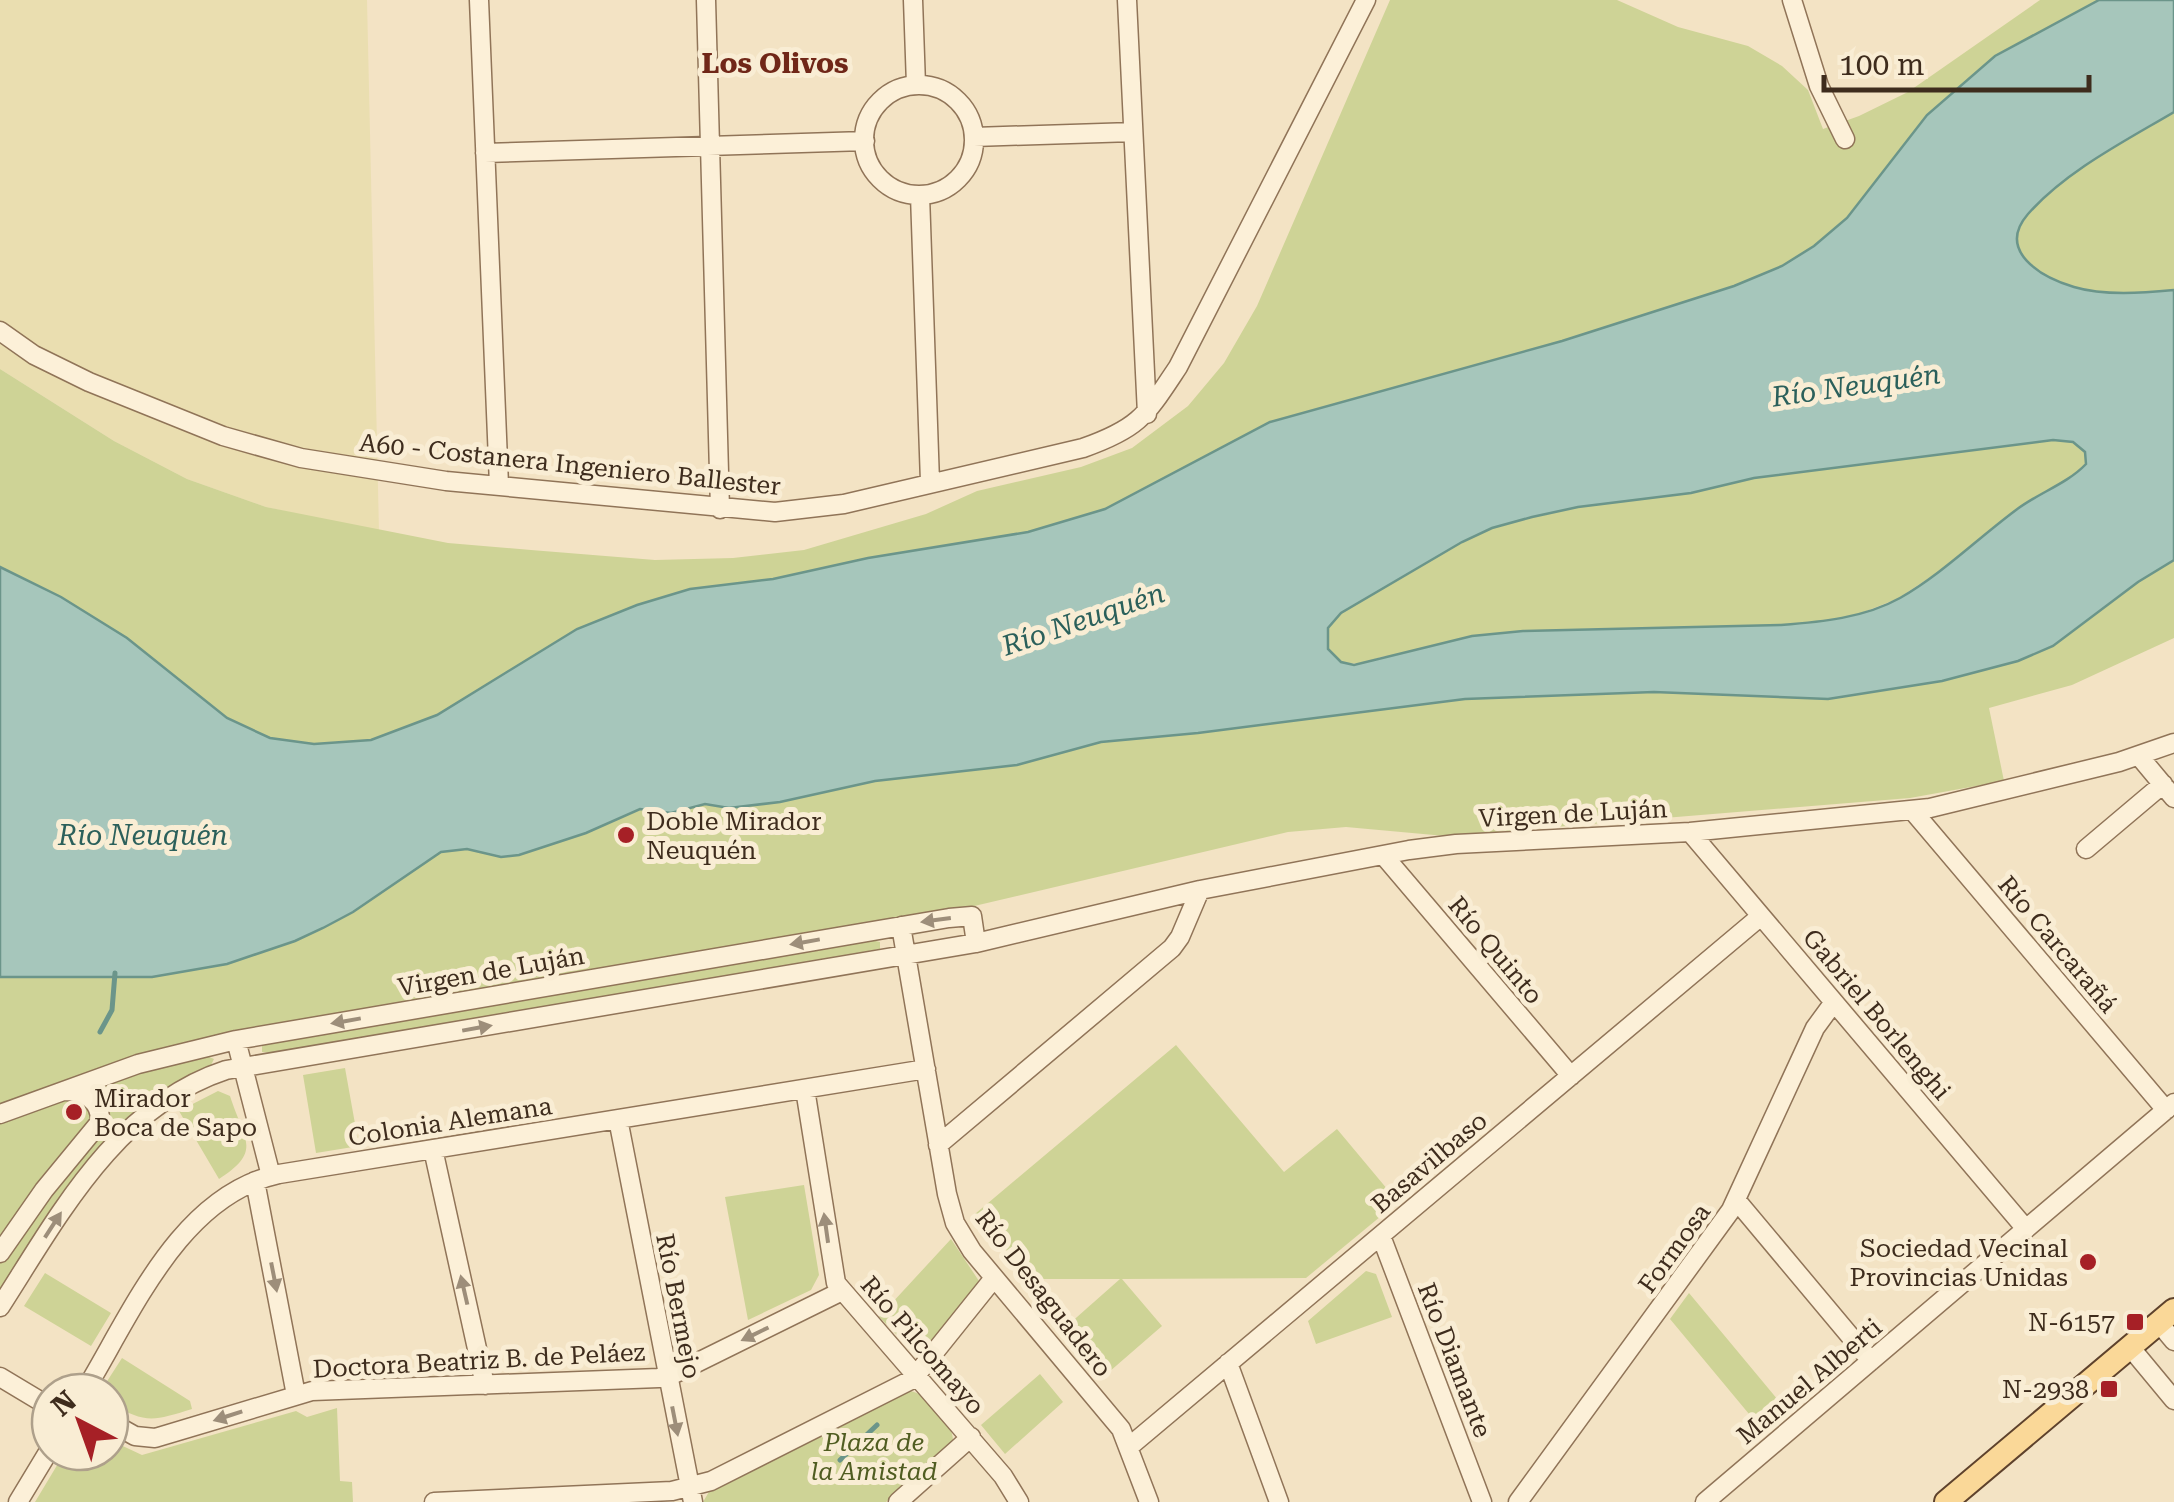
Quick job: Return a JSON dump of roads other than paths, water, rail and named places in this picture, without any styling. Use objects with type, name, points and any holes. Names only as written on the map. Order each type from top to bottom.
[{"type":"main road","points":[[1954,1499],[2130,1347],[2169,1324]]},
{"type":"street","points":[[479,0],[499,485]]},
{"type":"street","points":[[706,0],[720,508]]},
{"type":"street","points":[[913,0],[916,84]]},
{"type":"street","points":[[1126,0],[1147,414]]},
{"type":"street","points":[[1147,414],[1197,330],[1366,0]]},
{"type":"street","points":[[1792,0],[1819,86],[1844,139]]},
{"type":"street","points":[[916,84],[934,86],[950,94],[971,120],[974,137],[965,171],[937,192],[920,195],[901,192],[884,183],[872,169],[865,141],[870,114],[882,100],[898,89],[916,84]]},
{"type":"street","points":[[974,137],[1133,132]]},
{"type":"street","points":[[485,154],[865,141]]},
{"type":"street","points":[[920,195],[930,482]]},
{"type":"street","name":"A60 - Costanera Ingeniero Ballester","points":[[0,332],[34,355],[89,382],[223,436],[301,458],[372,472],[775,512],[810,510],[1083,448],[1108,440],[1147,414]]},
{"type":"street","name":"Virgen de Luján","points":[[0,1307],[67,1204],[134,1124],[210,1077],[243,1067],[976,943],[1200,890],[1456,844],[1690,832],[1912,810],[1974,799],[2139,756],[2174,743]]},
{"type":"street","points":[[2086,849],[2168,791],[2139,756]]},
{"type":"street","name":"Río Carcarañá","points":[[1912,810],[2170,1106]]},
{"type":"street","name":"Gabriel Borlenghi","points":[[1690,832],[2026,1229]]},
{"type":"street","name":"Río Quinto","points":[[1384,856],[1571,1076]]},
{"type":"street","points":[[938,1145],[1172,948],[1200,890]]},
{"type":"street","name":"Virgen de Luján","points":[[0,1114],[138,1064],[236,1040],[972,916],[976,943]]},
{"type":"street","name":"Basavilbaso","points":[[1130,1446],[1762,916]]},
{"type":"street","name":"Río Desaguadero","points":[[901,926],[955,1223],[994,1278],[1116,1423],[1130,1446],[1149,1502]]},
{"type":"street","name":"Formosa","points":[[1518,1502],[1737,1201],[1814,1028],[1834,1002]]},
{"type":"street","points":[[236,1040],[263,1178],[296,1395]]},
{"type":"street","name":"Colonia Alemana","points":[[97,1372],[181,1238],[219,1200],[263,1178],[926,1069]]},
{"type":"street","name":"Río Pilcomayo","points":[[805,1088],[832,1271],[842,1291],[918,1374],[1008,1483],[1019,1502]]},
{"type":"street","points":[[0,1253],[54,1177],[100,1122],[100,1112],[89,1097],[60,1092]]},
{"type":"street","name":"Manuel Alberti","points":[[1705,1502],[2170,1106]]},
{"type":"street","name":"Río Bermejo","points":[[618,1119],[691,1495]]},
{"type":"street","points":[[433,1149],[485,1385]]},
{"type":"street","points":[[1737,1201],[1871,1361]]},
{"type":"street","name":"Río Diamante","points":[[1380,1236],[1482,1502]]},
{"type":"street","points":[[434,1502],[691,1495],[711,1481],[904,1385],[918,1374],[994,1278]]},
{"type":"street","name":"Doctora Beatriz B. de Peláez","points":[[130,1433],[156,1438],[296,1395],[322,1391],[667,1376],[842,1291]]},
{"type":"street","points":[[2130,1347],[2174,1400]]},
{"type":"street","points":[[1228,1363],[1279,1502]]},
{"type":"street","points":[[0,1377],[30,1395]]},
{"type":"street","points":[[898,1502],[971,1438]]},
{"type":"street","points":[[18,1502],[36,1472]]},
{"type":"water","name":"Río Neuquén","points":[[2099,0],[2174,0],[2174,112],[2060,184],[2019,227],[2020,251],[2048,277],[2074,287],[2111,293],[2174,290],[2174,560],[2053,646],[2018,661],[1942,681],[1828,699],[1654,692],[1465,699],[1101,742],[1017,765],[875,781],[780,802],[729,808],[705,804],[671,813],[640,809],[586,833],[519,855],[501,857],[467,849],[441,852],[323,928],[227,964],[152,977],[0,977],[0,567],[61,597],[127,638],[227,718],[270,738],[314,744],[371,740],[437,715],[577,629],[637,605],[690,589],[773,579],[868,558],[1028,532],[1105,509],[1270,422],[1562,341],[1734,286],[1782,266],[1847,218],[1927,115],[1995,56]],"holes":[[[2053,440],[2073,442],[2085,452],[2086,464],[2078,471],[2016,510],[1915,589],[1857,615],[1781,625],[1523,631],[1472,636],[1354,665],[1341,662],[1328,649],[1328,628],[1341,613],[1492,528],[1578,507],[1691,493],[1754,478]]]},
{"type":"waterway","points":[[100,1032],[112,1010],[115,973]]},
{"type":"waterway","points":[[840,1460],[877,1425]]},
{"type":"place","name":"Doble Mirador Neuquén","points":[[626,835]]},
{"type":"place","name":"Mirador Boca de Sapo","points":[[74,1112]]},
{"type":"place","name":"Sociedad Vecinal Provincias Unidas","points":[[2088,1262]]},
{"type":"place","name":"N-6157","points":[[2135,1322]]},
{"type":"place","name":"N-2938","points":[[2109,1389]]},
{"type":"district","name":"Los Olivos","points":[[775,63]]},
{"type":"park label","name":"Plaza de la Amistad","points":[[874,1456]]}]
